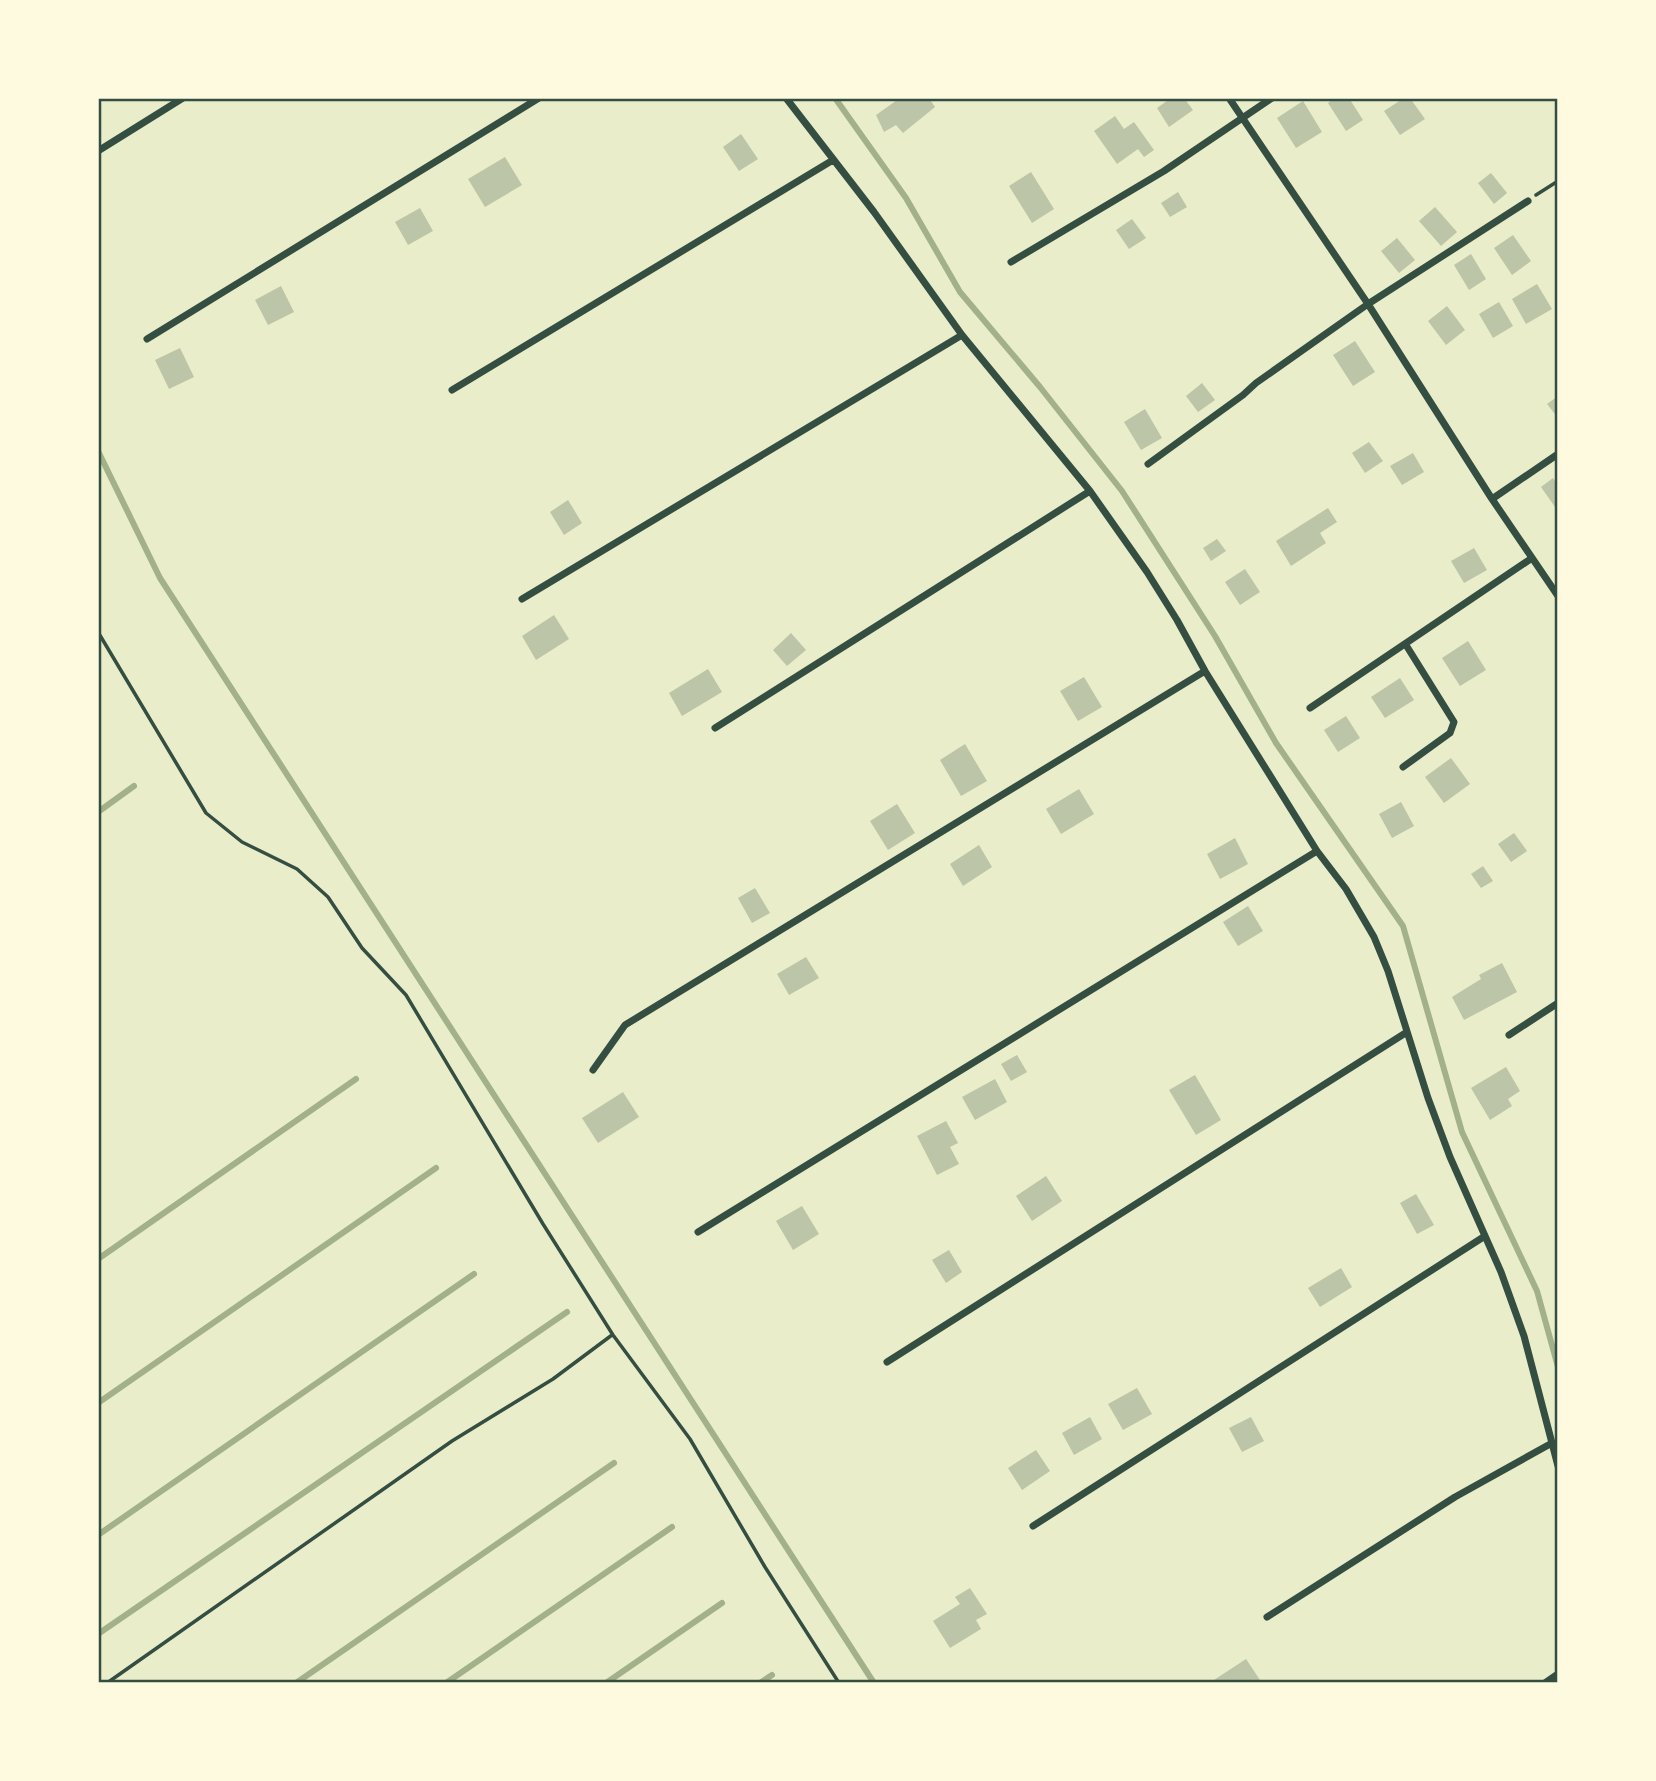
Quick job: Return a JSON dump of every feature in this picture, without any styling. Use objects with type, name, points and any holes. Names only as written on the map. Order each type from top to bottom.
[{"type":"street","points":[[98,151],[183,98]]},
{"type":"street","points":[[147,339],[539,98]]},
{"type":"street","points":[[786,98],[874,212],[962,335],[1090,491],[1153,582],[1205,671],[1317,850],[1346,889],[1374,937],[1388,971],[1446,1145],[1501,1272],[1524,1336],[1558,1466]]},
{"type":"street","points":[[1229,98],[1368,304],[1492,499],[1558,596]]},
{"type":"street","points":[[1011,262],[1164,171],[1272,98]]},
{"type":"street","points":[[452,390],[833,160]]},
{"type":"street","points":[[1148,464],[1368,304],[1528,201]]},
{"type":"street","points":[[522,599],[962,335]]},
{"type":"street","points":[[1492,499],[1558,454]]},
{"type":"street","points":[[715,728],[1090,491]]},
{"type":"street","points":[[1310,708],[1532,558]]},
{"type":"street","points":[[1403,767],[1450,733],[1454,722],[1405,645]]},
{"type":"street","points":[[593,1070],[625,1025],[1205,671]]},
{"type":"street","points":[[698,1232],[1317,850]]},
{"type":"street","points":[[1509,1035],[1558,1003]]},
{"type":"street","points":[[887,1362],[1407,1032]]},
{"type":"street","points":[[1033,1526],[1485,1236]]},
{"type":"street","points":[[1267,1617],[1455,1497],[1552,1443]]},
{"type":"street","points":[[1545,1683],[1558,1674]]},
{"type":"path","points":[[1528,201],[1558,181]]},
{"type":"path","points":[[98,632],[206,813],[242,842],[297,869],[318,887],[328,897],[362,948],[406,995],[612,1335],[690,1439],[765,1567],[839,1683]]},
{"type":"path","points":[[107,1683],[452,1441],[554,1378],[612,1335]]},
{"type":"building","points":[[900,98],[929,98],[935,107],[903,133],[896,125],[884,132],[876,115]]},
{"type":"building","points":[[1171,98],[1184,98],[1193,110],[1169,127],[1157,108]]},
{"type":"building","points":[[1334,98],[1349,98],[1363,120],[1346,131],[1328,103]]},
{"type":"building","points":[[1404,98],[1410,98],[1425,119],[1400,135],[1384,111]]},
{"type":"building","points":[[1303,101],[1322,132],[1296,148],[1277,118]]},
{"type":"building","points":[[1115,116],[1124,129],[1134,122],[1154,150],[1144,157],[1138,149],[1117,164],[1094,131]]},
{"type":"building","points":[[741,134],[758,159],[739,171],[723,147]]},
{"type":"building","points":[[505,157],[522,185],[485,207],[468,179]]},
{"type":"building","points":[[1031,172],[1054,209],[1032,223],[1009,186]]},
{"type":"building","points":[[1491,173],[1507,193],[1494,204],[1478,183]]},
{"type":"building","points":[[1178,192],[1187,207],[1170,217],[1161,203]]},
{"type":"building","points":[[1435,207],[1457,232],[1441,246],[1419,221]]},
{"type":"building","points":[[420,208],[433,231],[408,245],[395,222]]},
{"type":"building","points":[[1132,219],[1146,238],[1129,249],[1116,230]]},
{"type":"building","points":[[1513,235],[1531,261],[1512,275],[1494,248]]},
{"type":"building","points":[[1397,238],[1415,260],[1399,273],[1381,251]]},
{"type":"building","points":[[1471,254],[1486,279],[1469,290],[1454,265]]},
{"type":"building","points":[[1537,284],[1552,309],[1526,324],[1512,299]]},
{"type":"building","points":[[281,286],[294,312],[268,325],[255,300]]},
{"type":"building","points":[[1499,302],[1513,326],[1493,338],[1479,314]]},
{"type":"building","points":[[1447,306],[1465,330],[1446,345],[1428,321]]},
{"type":"building","points":[[1355,341],[1375,372],[1353,386],[1333,355]]},
{"type":"building","points":[[180,348],[194,377],[169,389],[155,360]]},
{"type":"building","points":[[1202,383],[1215,400],[1198,412],[1186,396]]},
{"type":"building","points":[[1558,396],[1558,418],[1547,404]]},
{"type":"building","points":[[1145,409],[1162,438],[1141,450],[1124,422]]},
{"type":"building","points":[[1369,442],[1383,461],[1365,473],[1352,453]]},
{"type":"building","points":[[1413,453],[1424,472],[1402,485],[1390,466]]},
{"type":"building","points":[[1553,478],[1558,486],[1558,505],[1555,507],[1541,487]]},
{"type":"building","points":[[568,500],[582,523],[564,535],[550,512]]},
{"type":"building","points":[[1328,508],[1337,522],[1320,533],[1326,543],[1291,566],[1276,541]]},
{"type":"building","points":[[1217,539],[1226,551],[1211,561],[1203,548]]},
{"type":"building","points":[[1474,548],[1487,570],[1464,583],[1451,561]]},
{"type":"building","points":[[1245,569],[1260,592],[1240,605],[1225,582]]},
{"type":"building","points":[[554,615],[569,639],[536,660],[522,636]]},
{"type":"building","points":[[791,633],[806,650],[787,666],[773,650]]},
{"type":"building","points":[[1468,641],[1486,670],[1460,686],[1442,658]]},
{"type":"building","points":[[708,669],[722,692],[682,716],[669,693]]},
{"type":"building","points":[[1084,677],[1102,707],[1078,721],[1060,691]]},
{"type":"building","points":[[1400,678],[1414,700],[1385,718],[1371,697]]},
{"type":"building","points":[[1346,716],[1360,738],[1338,752],[1324,730]]},
{"type":"building","points":[[965,744],[987,781],[961,796],[940,760]]},
{"type":"building","points":[[1451,758],[1470,784],[1444,803],[1425,777]]},
{"type":"building","points":[[1079,789],[1094,814],[1061,834],[1046,809]]},
{"type":"building","points":[[1401,802],[1414,826],[1392,838],[1379,814]]},
{"type":"building","points":[[897,804],[915,833],[888,850],[870,821]]},
{"type":"building","points":[[1514,833],[1527,851],[1511,862],[1498,844]]},
{"type":"building","points":[[1235,838],[1248,864],[1220,879],[1207,854]]},
{"type":"building","points":[[979,845],[992,867],[963,886],[950,864]]},
{"type":"building","points":[[1483,866],[1493,881],[1481,888],[1471,874]]},
{"type":"building","points":[[755,888],[770,913],[752,923],[738,898]]},
{"type":"building","points":[[1248,906],[1263,931],[1238,946],[1223,922]]},
{"type":"building","points":[[806,957],[819,978],[789,995],[777,974]]},
{"type":"building","points":[[1502,963],[1517,992],[1464,1020],[1452,997],[1481,979],[1479,975]]},
{"type":"building","points":[[1017,1055],[1027,1072],[1011,1081],[1001,1064]]},
{"type":"building","points":[[1506,1067],[1520,1091],[1508,1099],[1512,1106],[1490,1120],[1471,1088]]},
{"type":"building","points":[[1195,1075],[1221,1120],[1196,1135],[1169,1090]]},
{"type":"building","points":[[995,1079],[1007,1102],[975,1120],[962,1097]]},
{"type":"building","points":[[623,1092],[639,1117],[598,1143],[582,1118]]},
{"type":"building","points":[[946,1121],[958,1143],[950,1147],[959,1164],[937,1175],[917,1136]]},
{"type":"building","points":[[1046,1176],[1062,1201],[1032,1221],[1016,1196]]},
{"type":"building","points":[[1416,1194],[1434,1225],[1417,1234],[1400,1203]]},
{"type":"building","points":[[802,1206],[819,1234],[793,1250],[776,1221]]},
{"type":"building","points":[[949,1250],[962,1272],[946,1283],[932,1260]]},
{"type":"building","points":[[1341,1268],[1352,1287],[1320,1307],[1308,1288]]},
{"type":"building","points":[[1137,1388],[1152,1414],[1123,1430],[1108,1404]]},
{"type":"building","points":[[1090,1417],[1102,1439],[1074,1455],[1062,1433]]},
{"type":"building","points":[[1251,1417],[1264,1441],[1242,1452],[1229,1428]]},
{"type":"building","points":[[1036,1450],[1050,1471],[1022,1490],[1008,1468]]},
{"type":"building","points":[[970,1588],[987,1614],[976,1620],[981,1629],[950,1648],[933,1621],[960,1604],[955,1597]]},
{"type":"building","points":[[1246,1659],[1262,1683],[1215,1683],[1214,1680]]},
{"type":"waterway","points":[[835,98],[906,198],[960,292],[1122,491],[1215,636],[1276,743],[1403,926],[1462,1132],[1537,1291],[1558,1367]]},
{"type":"waterway","points":[[98,451],[160,578],[874,1683]]},
{"type":"waterway","points":[[98,812],[134,786]]},
{"type":"waterway","points":[[98,1259],[356,1079]]},
{"type":"waterway","points":[[98,1403],[436,1168]]},
{"type":"waterway","points":[[98,1535],[474,1274]]},
{"type":"waterway","points":[[98,1634],[567,1312]]},
{"type":"waterway","points":[[296,1683],[614,1463]]},
{"type":"waterway","points":[[446,1683],[672,1527]]},
{"type":"waterway","points":[[606,1683],[722,1603]]},
{"type":"waterway","points":[[760,1683],[772,1675]]}]
